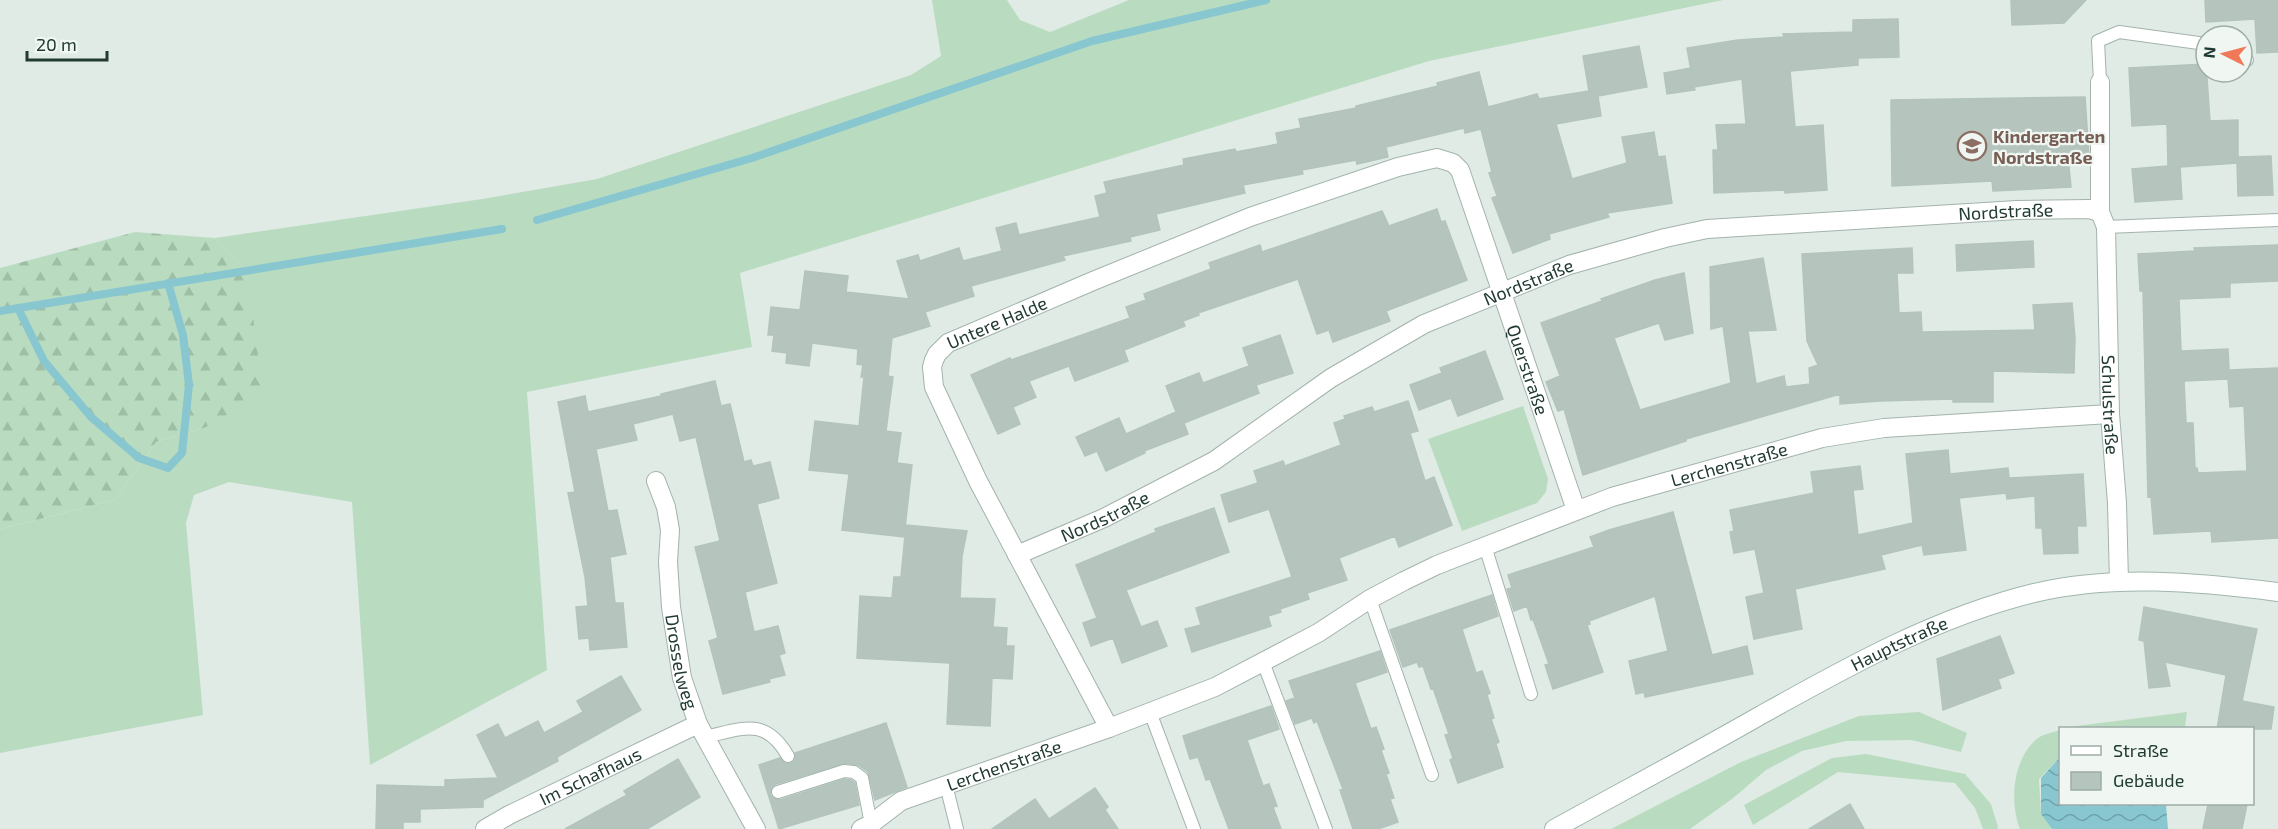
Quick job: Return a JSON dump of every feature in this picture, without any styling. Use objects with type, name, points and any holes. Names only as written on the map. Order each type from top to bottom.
[{"type":"street","name":"Schulstraße","points":[[2100,82],[2110,414],[2117,503],[2119,582]]},
{"type":"street","name":"Untere Halde","points":[[1109,728],[978,481],[934,387],[932,367],[937,354],[948,343],[1250,217],[1398,167],[1437,158],[1453,163]]},
{"type":"street","name":"Querstraße","points":[[1453,163],[1460,170],[1576,510]]},
{"type":"street","name":"Nordstraße","points":[[1017,555],[1104,518],[1214,461],[1342,372],[1424,324],[1569,265],[1665,238],[1707,229],[2017,210],[2089,209],[2103,219]]},
{"type":"street","name":"Lerchenstraße","points":[[866,826],[901,801],[1109,728],[1215,687],[1318,633],[1370,600],[1428,569],[1612,498],[1822,438],[1884,428],[2110,414]]},
{"type":"street","name":"Drosselweg","points":[[656,481],[666,507],[670,530],[668,562],[671,607],[682,678],[701,731],[756,829]]},
{"type":"street","name":"Hauptstraße","points":[[1554,829],[1847,666],[1932,626],[2035,593],[2119,582],[2205,583],[2278,592]]},
{"type":"street","name":"Im Schafhaus","points":[[485,829],[509,814],[701,731]]},
{"type":"lane","points":[[2100,82],[2098,42],[2119,32],[2194,42]]},
{"type":"lane","points":[[2103,219],[2278,220]]},
{"type":"lane","points":[[1485,546],[1531,694]]},
{"type":"lane","points":[[1370,600],[1432,775]]},
{"type":"lane","points":[[1263,662],[1326,829]]},
{"type":"lane","points":[[1150,712],[1194,829]]},
{"type":"lane","points":[[701,731],[752,727],[767,732],[779,740],[788,756]]},
{"type":"lane","points":[[778,792],[844,771],[854,772],[862,778],[866,826]]},
{"type":"lane","points":[[946,785],[957,829]]},
{"type":"green space","points":[[932,0],[1007,0],[1020,20],[1050,32],[1129,0],[1723,0],[1429,61],[740,273],[752,347],[527,392],[547,670],[370,765],[352,502],[229,482],[194,495],[186,523],[203,715],[0,753],[0,529],[115,500],[156,442],[204,428],[247,270],[215,238],[482,199],[597,179],[911,75],[941,56]]},
{"type":"green space","points":[[135,232],[215,238],[247,270],[263,394],[204,428],[156,442],[115,500],[0,529],[0,268]]},
{"type":"green space","points":[[1523,406],[1548,479],[1546,492],[1537,503],[1462,531],[1428,439]]},
{"type":"green space","points":[[1919,712],[1967,733],[1961,752],[1911,740],[1846,741],[1802,751],[1766,770],[1732,799],[1690,829],[1611,829],[1741,762],[1859,716]]},
{"type":"green space","points":[[2187,712],[2185,727],[2069,727]]},
{"type":"green space","points":[[2059,730],[2059,758],[2039,779],[2041,814],[2052,829],[2020,829],[2014,793],[2018,768],[2030,746],[2046,734]]},
{"type":"green space","points":[[1866,754],[1965,774],[1991,804],[1997,829],[1983,829],[1975,808],[1955,783],[1838,772],[1753,825],[1744,805],[1832,758]]},
{"type":"water","points":[[2059,758],[2059,805],[2166,805],[2168,829],[2052,829],[2041,814],[2041,778]]},
{"type":"building","points":[[2011,0],[2086,0],[2064,23],[2012,25]]},
{"type":"building","points":[[2205,0],[2278,0],[2278,52],[2257,53],[2255,19],[2206,22]]},
{"type":"building","points":[[1898,19],[1899,57],[1858,58],[1858,65],[1790,71],[1795,127],[1823,125],[1827,190],[1785,193],[1785,190],[1714,193],[1713,150],[1718,150],[1716,125],[1746,124],[1742,79],[1667,94],[1664,73],[1690,68],[1692,76],[1687,48],[1738,40],[1784,37],[1783,34],[1853,32],[1853,20]]},
{"type":"building","points":[[1639,46],[1647,87],[1598,96],[1601,116],[1556,124],[1572,179],[1627,163],[1622,137],[1654,132],[1658,157],[1665,156],[1672,203],[1607,213],[1609,217],[1549,234],[1550,239],[1513,253],[1492,198],[1497,196],[1489,173],[1492,172],[1481,129],[1465,133],[1464,128],[1386,147],[1388,157],[1357,164],[1356,160],[1302,170],[1303,174],[1243,185],[1245,193],[1156,214],[1160,230],[1130,237],[1131,241],[1063,256],[1065,260],[971,286],[974,296],[925,312],[930,326],[892,338],[888,376],[893,377],[886,431],[901,433],[897,463],[912,465],[904,537],[842,530],[849,474],[809,470],[815,421],[859,426],[864,377],[861,377],[863,365],[857,364],[858,349],[812,343],[809,366],[786,363],[787,353],[772,351],[774,335],[768,335],[771,307],[800,310],[805,271],[848,276],[846,292],[909,299],[897,261],[918,255],[920,261],[959,248],[963,261],[1002,251],[996,228],[1016,223],[1019,235],[1100,217],[1095,196],[1107,193],[1104,182],[1184,165],[1183,159],[1278,144],[1276,133],[1301,128],[1299,119],[1356,108],[1356,106],[1438,86],[1437,83],[1479,72],[1488,107],[1537,94],[1539,99],[1589,91],[1583,56]]},
{"type":"building","points":[[2194,65],[2194,84],[2207,84],[2210,121],[2238,120],[2238,157],[2271,156],[2273,195],[2238,196],[2237,163],[2180,167],[2182,199],[2135,202],[2132,169],[2168,166],[2167,124],[2132,126],[2129,68]]},
{"type":"building","points":[[2085,97],[2089,156],[2068,157],[2071,187],[1993,191],[1992,181],[1892,186],[1891,100]]},
{"type":"building","points":[[1437,209],[1441,222],[1445,221],[1467,280],[1386,311],[1390,321],[1333,342],[1329,330],[1317,334],[1298,279],[1198,313],[1199,315],[1183,321],[1185,326],[1124,350],[1128,361],[1075,381],[1069,366],[1029,381],[1036,397],[1013,407],[1020,424],[998,434],[971,375],[1010,358],[1011,360],[1130,318],[1126,307],[1146,300],[1144,294],[1211,269],[1209,263],[1260,245],[1262,252],[1382,211],[1389,226]]},
{"type":"building","points":[[2033,241],[2034,267],[1957,271],[1956,245]]},
{"type":"building","points":[[2278,245],[2278,281],[2230,283],[2230,297],[2179,299],[2181,351],[2228,349],[2229,370],[2278,368],[2278,538],[2212,542],[2211,531],[2154,534],[2151,496],[2148,497],[2143,291],[2140,291],[2138,254],[2195,251],[2194,248]],"holes":[[[2228,379],[2230,407],[2244,406],[2247,471],[2198,473],[2195,468],[2193,423],[2186,423],[2184,381]]]},
{"type":"building","points":[[1912,248],[1913,273],[1897,273],[1899,313],[1921,312],[1922,332],[2035,330],[2033,305],[2072,303],[2075,338],[2074,373],[1993,371],[1993,402],[1953,402],[1953,399],[1840,404],[1840,394],[1686,439],[1686,441],[1583,475],[1564,409],[1558,411],[1546,382],[1560,376],[1541,323],[1655,280],[1684,273],[1693,333],[1665,340],[1659,323],[1614,338],[1640,410],[1731,383],[1723,326],[1711,329],[1710,267],[1763,258],[1776,330],[1748,331],[1756,384],[1784,376],[1786,387],[1810,384],[1809,368],[1818,365],[1807,341],[1802,254]]},
{"type":"building","points":[[1280,335],[1293,373],[1256,385],[1259,393],[1184,423],[1188,434],[1144,451],[1145,453],[1106,471],[1097,451],[1085,456],[1076,437],[1119,418],[1126,434],[1176,412],[1166,386],[1199,373],[1203,383],[1249,366],[1243,348]]},
{"type":"building","points":[[1485,351],[1503,399],[1458,416],[1451,398],[1419,410],[1410,385],[1442,373],[1440,368]]},
{"type":"building","points":[[715,381],[721,406],[730,404],[744,462],[751,460],[753,466],[770,462],[779,498],[757,504],[777,583],[745,592],[754,632],[778,626],[785,653],[779,655],[785,675],[769,679],[770,682],[723,694],[709,641],[718,638],[695,547],[720,541],[696,437],[680,441],[673,414],[633,424],[637,440],[596,449],[608,511],[617,510],[626,554],[610,557],[615,603],[623,603],[627,647],[590,650],[589,638],[579,639],[576,607],[588,606],[585,577],[568,493],[575,492],[558,402],[585,396],[588,412]]},
{"type":"building","points":[[1408,401],[1418,431],[1410,433],[1425,481],[1434,477],[1452,525],[1399,547],[1395,536],[1339,558],[1347,580],[1307,593],[1309,599],[1280,609],[1281,612],[1268,616],[1271,626],[1192,652],[1185,629],[1201,625],[1196,608],[1292,577],[1269,509],[1229,522],[1221,495],[1258,483],[1254,471],[1283,461],[1285,466],[1341,445],[1334,423],[1345,419],[1344,416],[1372,407],[1374,412]]},
{"type":"building","points":[[1948,450],[1950,474],[2008,468],[2009,478],[2083,474],[2086,526],[2077,526],[2078,553],[2044,554],[2042,528],[2036,528],[2035,496],[2007,499],[2006,493],[1959,498],[1966,550],[1924,555],[1922,545],[1881,555],[1885,569],[1795,589],[1802,629],[1754,639],[1746,597],[1764,593],[1755,549],[1734,553],[1730,532],[1734,531],[1730,510],[1814,493],[1811,472],[1860,466],[1863,489],[1853,490],[1858,535],[1913,523],[1906,454]]},
{"type":"building","points":[[1214,508],[1229,552],[1126,590],[1141,627],[1157,621],[1167,646],[1122,663],[1113,638],[1091,646],[1083,623],[1097,618],[1076,565],[1156,532],[1155,529]]},
{"type":"building","points":[[1673,512],[1712,655],[1747,646],[1753,674],[1645,697],[1644,692],[1636,694],[1629,661],[1668,651],[1655,596],[1589,621],[1590,624],[1587,625],[1603,672],[1553,689],[1545,665],[1549,664],[1527,606],[1514,611],[1507,589],[1512,588],[1508,575],[1594,547],[1590,537]]},
{"type":"building","points":[[906,525],[967,531],[962,556],[960,598],[995,599],[993,627],[1007,628],[1006,646],[1014,646],[1012,679],[992,678],[990,726],[947,724],[950,663],[857,658],[860,596],[892,598],[894,577],[901,577]]},
{"type":"building","points":[[1492,595],[1498,616],[1462,629],[1476,673],[1482,671],[1490,693],[1487,695],[1494,718],[1491,719],[1499,742],[1496,744],[1503,767],[1458,783],[1445,735],[1449,734],[1433,688],[1431,689],[1423,666],[1419,667],[1417,662],[1403,667],[1390,630]]},
{"type":"building","points":[[2144,607],[2257,629],[2242,701],[2274,707],[2271,729],[2217,727],[2226,675],[2165,662],[2170,686],[2149,688],[2144,641],[2139,640]]},
{"type":"building","points":[[2000,636],[2014,673],[1998,679],[2001,688],[1943,710],[1937,659]]},
{"type":"building","points":[[1380,651],[1387,672],[1355,683],[1371,729],[1376,727],[1384,749],[1381,750],[1394,798],[1390,799],[1398,822],[1378,829],[1353,829],[1340,790],[1343,789],[1317,721],[1314,723],[1312,718],[1295,724],[1286,701],[1295,698],[1289,681]]},
{"type":"building","points":[[621,676],[641,710],[557,757],[558,761],[483,800],[483,807],[420,809],[420,822],[403,822],[403,829],[376,829],[377,785],[445,787],[445,780],[498,778],[477,735],[498,724],[505,738],[538,721],[544,733],[583,712],[577,701]]},
{"type":"building","points":[[1271,706],[1279,729],[1247,740],[1263,786],[1269,784],[1277,806],[1273,807],[1281,829],[1229,829],[1210,779],[1206,780],[1198,757],[1190,759],[1183,736]]},
{"type":"building","points":[[886,723],[907,787],[875,800],[868,772],[858,765],[845,763],[776,784],[772,787],[770,794],[773,798],[780,800],[845,779],[851,780],[855,783],[859,805],[779,829],[759,765],[780,758],[784,763],[789,764],[795,760],[795,753]]},
{"type":"building","points":[[678,759],[700,797],[647,829],[565,829],[627,795],[624,791]]},
{"type":"building","points":[[1095,788],[1108,807],[1105,810],[1118,829],[992,829],[1035,799],[1049,819]]},
{"type":"building","points":[[1850,804],[1864,829],[1809,829]]},
{"type":"building","points":[[2208,805],[2247,805],[2242,829],[2203,829]]},
{"type":"waterway","points":[[537,220],[752,158],[1092,41],[1266,0]]},
{"type":"waterway","points":[[0,311],[502,229]]},
{"type":"waterway","points":[[18,308],[44,361],[91,417],[139,458],[168,468],[182,453],[189,385],[183,335],[168,283]]},
{"type":"place","name":"Kindergarten Nordstraße","points":[[1972,146]]}]
